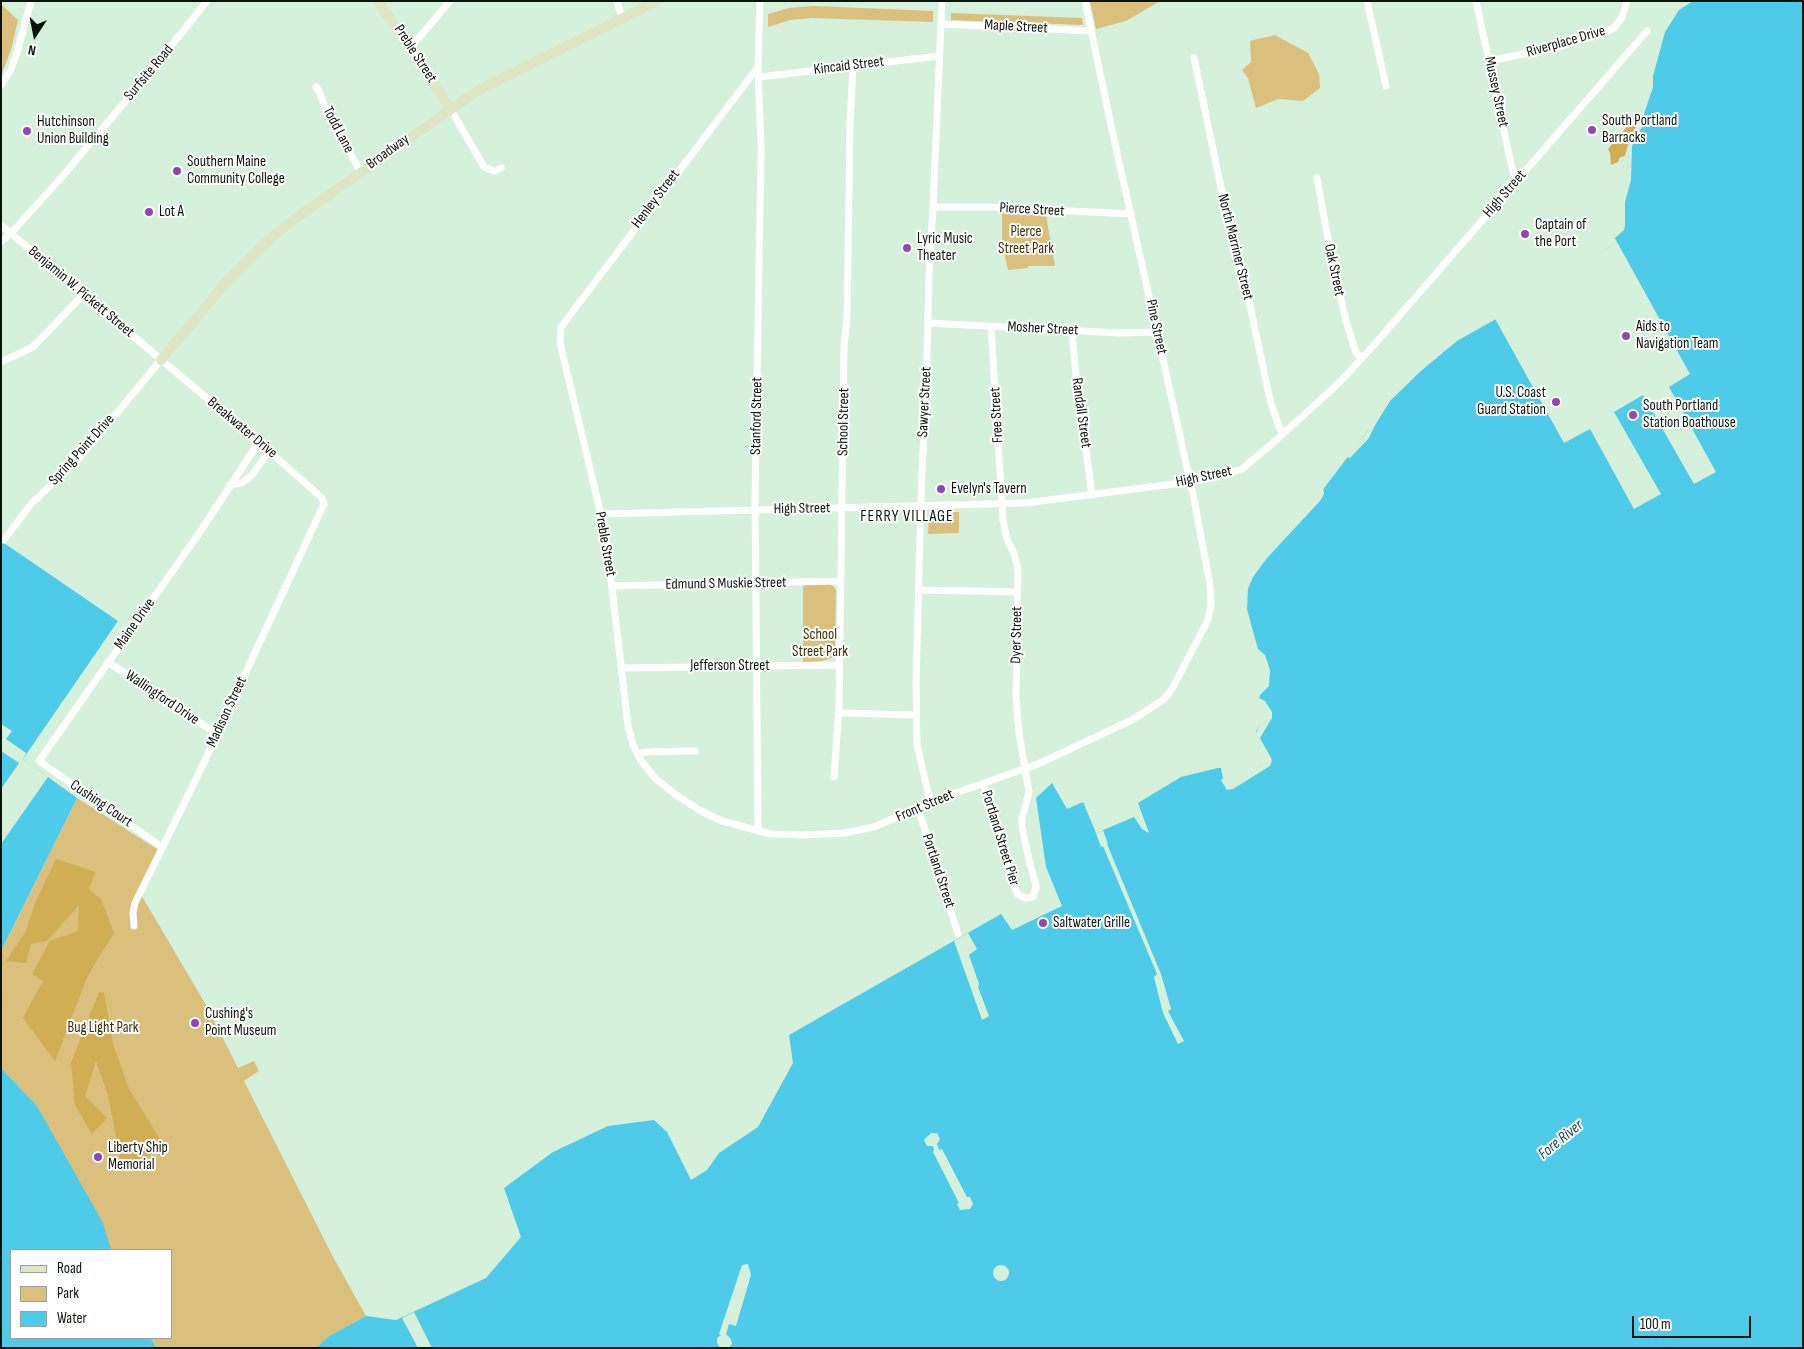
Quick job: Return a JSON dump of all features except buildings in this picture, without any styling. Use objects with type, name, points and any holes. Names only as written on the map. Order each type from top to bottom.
[{"type":"street","points":[[1,85],[10,71],[31,1]]},
{"type":"street","name":"Surfsite Road","points":[[1,242],[12,233],[150,72],[207,1]]},
{"type":"street","name":"Preble Street","points":[[378,1],[411,47],[450,108]]},
{"type":"street","points":[[411,47],[450,1]]},
{"type":"street","points":[[617,1],[622,18]]},
{"type":"street","name":"Broadway","points":[[161,360],[223,286],[289,223],[450,108],[477,91],[657,1]]},
{"type":"street","name":"Stanford Street","points":[[758,831],[755,509],[761,148],[758,67],[760,1]]},
{"type":"street","name":"Sawyer Street","points":[[930,802],[917,744],[916,715],[929,272],[942,1]]},
{"type":"street","name":"Pine Street","points":[[1085,1],[1207,567],[1212,604],[1208,620],[1192,651]]},
{"type":"street","points":[[1367,1],[1386,86]]},
{"type":"street","name":"Mussey Street","points":[[1476,1],[1516,182]]},
{"type":"street","name":"Riverplace Drive","points":[[1489,60],[1559,47],[1605,32],[1614,28],[1622,18],[1627,1]]},
{"type":"street","name":"Maple Street","points":[[941,24],[1091,31]]},
{"type":"street","name":"High Street","points":[[601,514],[1002,504],[1046,501],[1190,482],[1221,476],[1242,468],[1340,382],[1646,31]]},
{"type":"street","name":"Kincaid Street","points":[[759,77],[939,56]]},
{"type":"street","name":"North Marriner Street","points":[[1194,58],[1233,245],[1246,286],[1270,400],[1279,427],[1283,433]]},
{"type":"street","name":"School Street","points":[[834,777],[838,713],[840,551],[843,508],[844,346],[853,66]]},
{"type":"street","name":"Henley Street","points":[[559,335],[570,314],[758,67]]},
{"type":"street","name":"Todd Lane","points":[[316,87],[327,114],[361,172]]},
{"type":"street","points":[[450,108],[484,167],[494,171],[500,168]]},
{"type":"street","name":"Oak Street","points":[[1316,178],[1332,261],[1346,320],[1356,353],[1362,358]]},
{"type":"street","name":"Pierce Street","points":[[933,207],[988,207],[1131,214]]},
{"type":"street","name":"Benjamin W. Pickett Street","points":[[1,225],[161,360]]},
{"type":"street","points":[[1,362],[33,347],[84,294]]},
{"type":"street","name":"Mosher Street","points":[[928,323],[1120,333],[1157,332]]},
{"type":"street","name":"Free Street","points":[[991,327],[1002,504]]},
{"type":"street","name":"Randall Street","points":[[1072,331],[1092,495]]},
{"type":"street","name":"Preble Street","points":[[559,335],[560,348],[601,514],[612,586],[628,726],[633,745],[638,754]]},
{"type":"street","name":"Breakwater Drive","points":[[161,360],[259,442],[322,498]]},
{"type":"street","name":"Spring Point Drive","points":[[4,540],[31,504],[80,457],[161,360]]},
{"type":"street","name":"Maine Drive","points":[[38,761],[200,532],[259,442]]},
{"type":"street","points":[[230,485],[242,483],[252,475],[269,451]]},
{"type":"street","name":"Madison Street","points":[[134,926],[133,912],[136,903],[322,510],[324,504],[322,498]]},
{"type":"street","name":"Dyer Street","points":[[1002,504],[1007,539],[1014,553],[1018,570],[1016,697],[1024,768]]},
{"type":"street","name":"Edmund S Muskie Street","points":[[612,586],[840,581]]},
{"type":"street","points":[[919,590],[1017,592]]},
{"type":"street","name":"Front Street","points":[[638,754],[645,767],[656,779],[690,804],[722,821],[758,831],[803,835],[845,833],[874,827],[930,802],[1038,764],[1132,720],[1163,700],[1172,689],[1192,651]]},
{"type":"street","name":"Wallingford Drive","points":[[108,662],[217,734]]},
{"type":"street","name":"Jefferson Street","points":[[622,668],[839,665]]},
{"type":"street","points":[[838,713],[916,715]]},
{"type":"street","points":[[638,754],[646,752],[695,751]]},
{"type":"street","name":"Cushing Court","points":[[38,761],[162,847]]},
{"type":"street","name":"Portland Street Pier","points":[[984,783],[1017,894],[1026,898],[1033,897],[1036,886],[1028,860],[1022,827],[1022,818],[1029,792],[1024,768]]},
{"type":"street","name":"Portland Street","points":[[918,808],[958,934]]},
{"type":"green space","points":[[1090,1],[1160,1],[1126,21],[1096,29]]},
{"type":"green space","points":[[1,4],[18,20],[11,50],[1,75]]},
{"type":"green space","points":[[813,6],[933,11],[933,22],[812,18],[790,20],[768,27],[768,14],[789,8]]},
{"type":"green space","points":[[951,13],[1082,18],[1083,25],[951,20]]},
{"type":"green space","points":[[1275,35],[1308,53],[1319,74],[1320,88],[1303,101],[1278,99],[1256,108],[1248,78],[1242,70],[1251,62],[1250,41]]},
{"type":"green space","points":[[1634,114],[1641,120],[1630,138],[1625,156],[1620,157],[1618,162],[1611,165],[1608,149],[1631,122]]},
{"type":"green space","name":"Pierce Street Park","points":[[1002,213],[1046,216],[1055,266],[1028,266],[1028,268],[1008,270],[1002,244]]},
{"type":"green space","points":[[959,512],[959,533],[928,534],[929,513]]},
{"type":"green space","name":"School Street Park","points":[[827,583],[836,590],[835,657],[822,661],[803,662],[803,585]]},
{"type":"green space","name":"Bug Light Park","points":[[77,798],[160,851],[140,893],[206,1005],[238,1068],[254,1061],[259,1071],[244,1081],[332,1255],[366,1316],[329,1336],[316,1348],[156,1348],[152,1339],[172,1339],[172,1249],[110,1249],[37,1106],[1,1068],[1,951]]},
{"type":"green space","points":[[56,859],[95,872],[89,890],[101,899],[114,933],[88,975],[55,1061],[23,1018],[43,981],[32,974],[50,941],[78,931],[79,905],[47,941],[31,944],[26,963],[6,961],[26,931],[35,903]]},
{"type":"green space","points":[[99,992],[104,993],[113,1044],[129,1089],[165,1147],[122,1169],[108,1095],[96,1061],[85,1096],[107,1118],[92,1134],[75,1105],[71,1063]]},
{"type":"water","name":"Fore River","points":[[1693,1],[1803,1],[1803,1348],[316,1348],[329,1336],[366,1316],[396,1320],[486,1278],[521,1237],[504,1188],[553,1152],[608,1126],[654,1120],[667,1132],[691,1180],[707,1170],[719,1153],[758,1127],[793,1063],[789,1035],[1001,914],[1012,930],[1062,906],[1046,867],[1036,798],[1052,783],[1067,809],[1083,802],[1096,833],[1134,817],[1142,829],[1149,833],[1138,803],[1181,777],[1221,768],[1223,779],[1227,786],[1267,762],[1256,731],[1264,717],[1265,709],[1258,702],[1264,676],[1244,604],[1249,577],[1293,529],[1391,400],[1422,370],[1457,341],[1496,319],[1617,242],[1613,234],[1621,223],[1630,138],[1641,120],[1665,32],[1679,10]]},
{"type":"water","points":[[1,541],[118,621],[23,759],[77,798],[1,951]]},
{"type":"water","points":[[1,1068],[37,1106],[103,1223],[111,1249],[10,1249],[10,1339],[152,1339],[156,1348],[1,1348]]},
{"type":"pier","points":[[1653,76],[1653,87],[1644,114],[1643,125],[1632,146],[1631,180],[1625,202],[1625,226],[1624,230],[1615,238],[1613,234],[1618,222],[1626,182],[1630,138],[1633,135]]},
{"type":"pier","points":[[1617,242],[1690,374],[1669,387],[1716,472],[1694,484],[1643,395],[1614,412],[1661,494],[1634,509],[1590,429],[1564,443],[1494,317]]},
{"type":"pier","points":[[1388,400],[1390,401],[1369,438],[1350,458],[1345,457],[1364,436]]},
{"type":"pier","points":[[1323,486],[1324,494],[1320,501],[1267,558],[1253,577],[1248,589],[1247,609],[1251,624],[1258,649],[1265,655],[1270,670],[1269,686],[1259,698],[1265,701],[1272,712],[1272,718],[1260,738],[1272,760],[1270,766],[1233,789],[1227,790],[1221,780],[1224,778],[1228,783],[1262,765],[1264,761],[1255,736],[1263,710],[1256,703],[1253,693],[1262,676],[1253,652],[1242,604],[1242,588],[1247,576],[1270,548],[1292,527]]},
{"type":"pier","points":[[1,724],[12,731],[6,739],[26,753],[23,759],[48,777],[1,844],[1,789],[19,763],[1,751]]},
{"type":"pier","points":[[1103,830],[1107,844],[1161,974],[1171,1009],[1168,1011],[1184,1041],[1178,1044],[1163,1013],[1154,977],[1157,974],[1096,833]]},
{"type":"pier","points":[[968,933],[977,949],[969,955],[989,1016],[982,1020],[954,941]]},
{"type":"pier","points":[[931,1133],[937,1133],[940,1139],[937,1144],[939,1150],[942,1149],[967,1197],[970,1197],[973,1204],[970,1209],[960,1210],[957,1204],[959,1203],[933,1152],[933,1146],[927,1146],[924,1140]]},
{"type":"pier","points":[[748,1264],[751,1275],[736,1326],[729,1324],[726,1334],[731,1339],[732,1344],[729,1348],[720,1348],[717,1338],[721,1335],[719,1334],[742,1265]]},
{"type":"pier","points":[[1001,1265],[1009,1273],[1001,1281],[993,1273]]},
{"type":"pier","points":[[414,1312],[432,1348],[418,1348],[402,1318]]},
{"type":"place","name":"South Portland Barracks","points":[[1592,130]]},
{"type":"place","name":"Hutchinson Union Building","points":[[27,131]]},
{"type":"place","name":"Southern Maine Community College","points":[[177,171]]},
{"type":"place","name":"Lot A","points":[[149,212]]},
{"type":"place","name":"Captain of the Port","points":[[1525,234]]},
{"type":"place","name":"Lyric Music Theater","points":[[907,248]]},
{"type":"place","name":"Aids to Navigation Team","points":[[1626,336]]},
{"type":"place","name":"U.S. Coast Guard Station","points":[[1556,402]]},
{"type":"place","name":"South Portland Station Boathouse","points":[[1633,415]]},
{"type":"place","name":"Evelyn's Tavern","points":[[941,489]]},
{"type":"place","name":"Saltwater Grille","points":[[1043,923]]},
{"type":"place","name":"Cushing's Point Museum","points":[[195,1023]]},
{"type":"place","name":"Liberty Ship Memorial","points":[[98,1157]]},
{"type":"district","name":"FERRY VILLAGE","points":[[907,517]]}]
